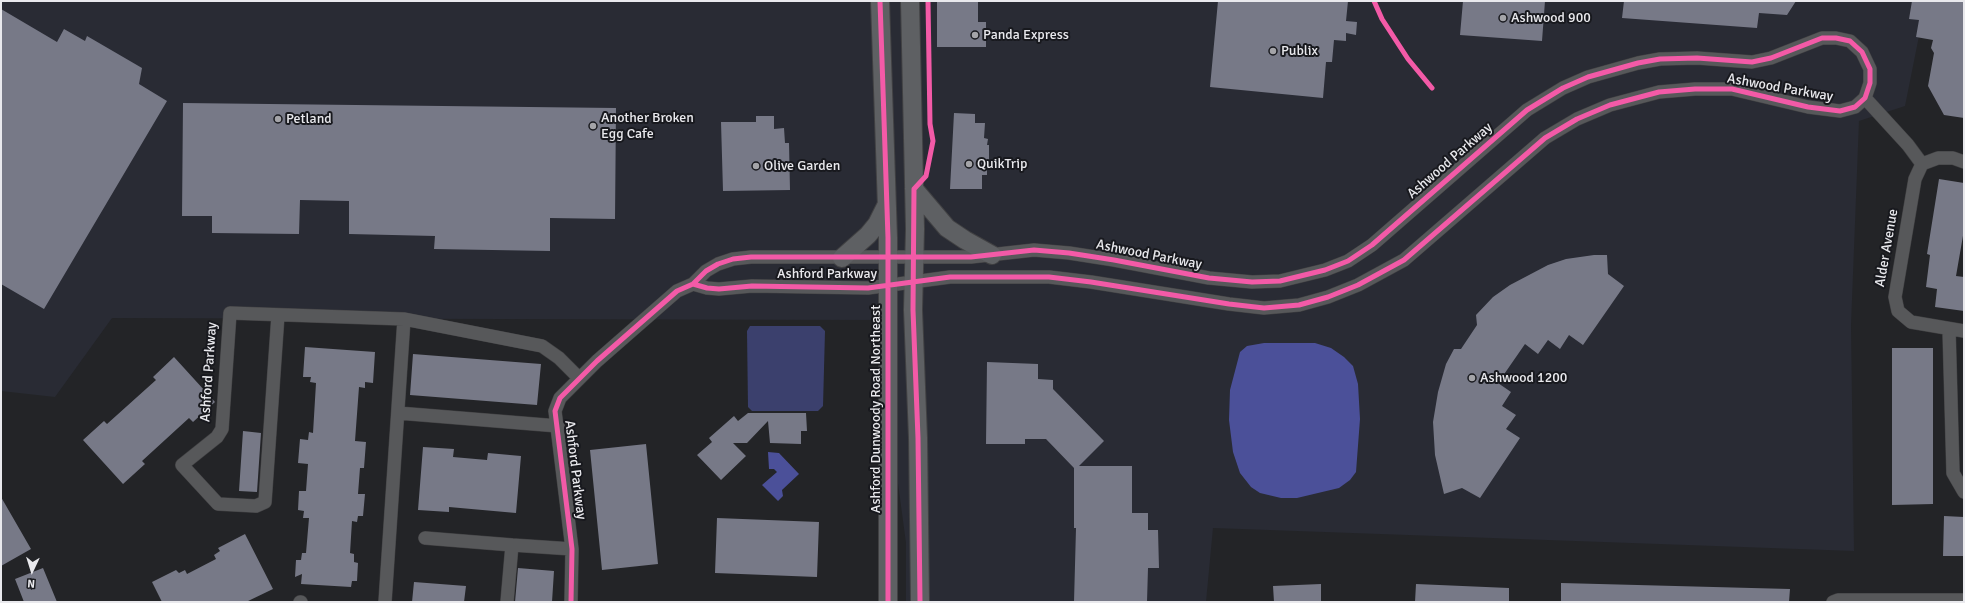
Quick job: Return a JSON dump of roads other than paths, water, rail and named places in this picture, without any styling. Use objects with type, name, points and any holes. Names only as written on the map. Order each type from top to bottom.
[{"type":"main road","name":"Ashford Dunwoody Road Northeast","points":[[880,1],[888,258],[888,602]]},
{"type":"main road","points":[[910,1],[920,602]]},
{"type":"main road","points":[[914,189],[947,228],[992,255]]},
{"type":"main road","points":[[842,258],[868,235],[877,224],[887,205]]},
{"type":"street","name":"Ashwood Parkway","points":[[888,258],[971,257],[1034,250],[1069,253],[1209,278],[1252,282],[1280,281],[1325,270],[1348,261],[1366,249],[1527,110],[1563,88],[1595,75],[1638,63],[1660,59],[1698,58],[1752,62],[1771,58],[1822,38],[1836,38],[1850,41],[1862,52],[1870,69],[1870,83],[1865,98],[1855,107],[1840,111],[1808,106],[1732,89],[1695,89],[1659,92],[1610,105],[1577,119],[1545,138],[1404,260],[1358,285],[1328,297],[1300,305],[1264,308],[1050,277],[950,276],[914,282]]},
{"type":"street","points":[[1865,98],[1908,145],[1922,164],[1938,158],[1953,158],[1964,162]]},
{"type":"street","name":"Alder Avenue","points":[[1922,164],[1915,179],[1895,297],[1898,311],[1911,322],[1964,332]]},
{"type":"street","name":"Ashford Parkway","points":[[570,602],[572,549],[558,426],[554,411],[560,398],[579,378],[677,291],[693,284],[706,271],[733,259],[751,257],[888,258]]},
{"type":"street","name":"Ashford Parkway","points":[[693,284],[707,288],[719,289],[752,286],[868,288],[914,282]]},
{"type":"street","name":"Ashford Parkway","points":[[278,315],[264,502],[256,506],[218,504],[182,465],[217,437],[222,429],[230,313],[404,319],[542,346],[559,358],[579,378]]},
{"type":"street","points":[[385,602],[404,319]]},
{"type":"street","points":[[1950,329],[1953,473],[1964,492]]},
{"type":"street","points":[[398,413],[558,426]]},
{"type":"street","points":[[425,538],[572,549]]},
{"type":"street","points":[[507,602],[512,545]]},
{"type":"street","points":[[1833,602],[1838,600],[1964,600]]},
{"type":"place","name":"Ashwood 900","points":[[1503,18]]},
{"type":"place","name":"Panda Express","points":[[975,35]]},
{"type":"place","name":"Publix","points":[[1273,51]]},
{"type":"place","name":"Petland","points":[[278,119]]},
{"type":"place","name":"Another Broken Egg Cafe","points":[[593,126]]},
{"type":"place","name":"QuikTrip","points":[[969,164]]},
{"type":"place","name":"Olive Garden","points":[[756,166]]},
{"type":"place","name":"Ashwood 1200","points":[[1472,378]]}]
